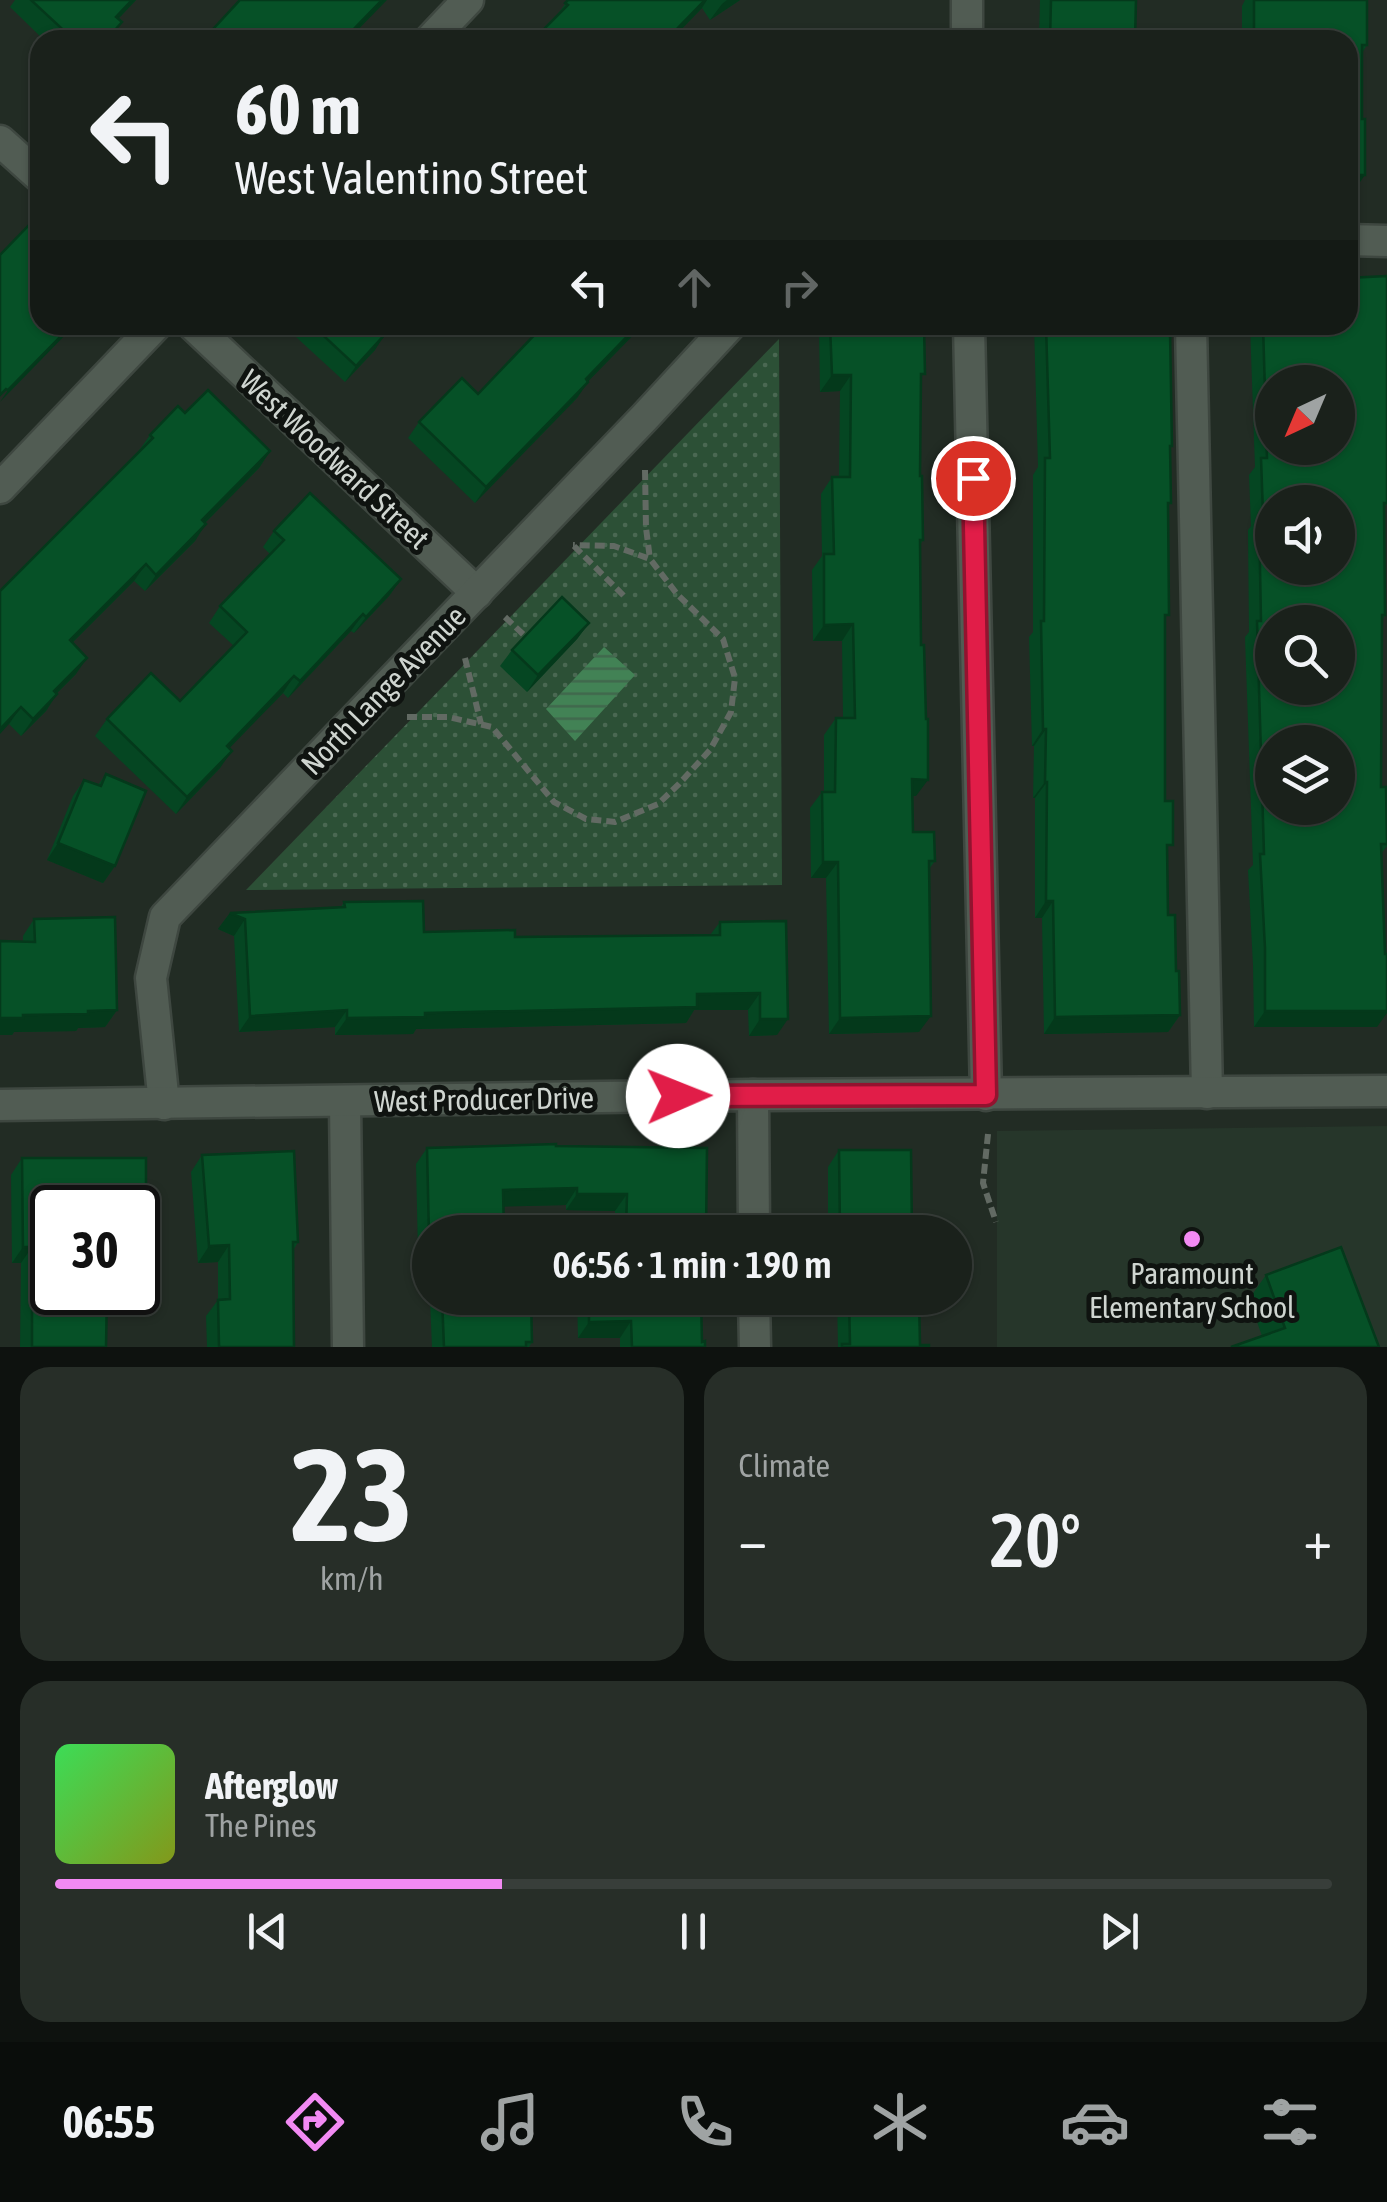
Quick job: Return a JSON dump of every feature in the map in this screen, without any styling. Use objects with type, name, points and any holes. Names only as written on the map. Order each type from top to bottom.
[{"type":"street","points":[[440,30],[468,0]]},
{"type":"street","points":[[968,0],[968,30]]},
{"type":"street","points":[[0,140],[30,168]]},
{"type":"street","points":[[1358,240],[1387,241]]},
{"type":"street","points":[[0,488],[146,335]]},
{"type":"street","name":"West Woodward Street","points":[[205,335],[477,593]]},
{"type":"street","name":"North Lange Avenue","points":[[164,1104],[151,978],[165,917],[646,418],[721,335]]},
{"type":"street","points":[[970,335],[986,1095]]},
{"type":"street","points":[[1190,335],[1206,1092]]},
{"type":"street","name":"West Producer Drive","points":[[0,1105],[1387,1091]]},
{"type":"street","points":[[753,1095],[754,1215]]},
{"type":"street","points":[[345,1102],[348,1347]]},
{"type":"street","points":[[754,1315],[755,1347]]},
{"type":"path","points":[[408,718],[448,716],[492,726],[554,802],[586,819],[615,822],[658,804],[680,784],[710,750],[731,712],[735,678],[723,639],[677,594],[650,559],[646,470]]},
{"type":"path","points":[[626,598],[573,545],[614,546],[650,559]]},
{"type":"path","points":[[504,617],[527,638]]},
{"type":"path","points":[[465,658],[480,724]]},
{"type":"path","points":[[988,1134],[982,1183],[996,1222]]},
{"type":"shaded area","points":[[779,339],[782,885],[246,890]]},
{"type":"shaded area","points":[[604,647],[635,675],[575,741],[546,709]]},
{"type":"shaded area","name":"Paramount Elementary School","points":[[1387,1126],[1387,1347],[997,1347],[997,1131]]},
{"type":"building","points":[[31,0],[132,0],[116,17],[122,22],[115,30],[63,30]]},
{"type":"building","points":[[240,0],[382,0],[353,30],[212,30]]},
{"type":"building","points":[[705,0],[676,30],[543,30],[568,5],[565,3]]},
{"type":"building","points":[[1051,0],[1136,0],[1135,30],[1050,30]]},
{"type":"building","points":[[1254,0],[1367,0],[1367,45],[1362,45],[1365,175],[1358,175],[1358,30],[1254,30]]},
{"type":"building","points":[[30,224],[30,335],[62,335],[0,395],[0,255]]},
{"type":"building","points":[[1387,276],[1381,787],[1386,787],[1387,844],[1381,844],[1387,1011],[1265,1011],[1260,854],[1264,854],[1263,825],[1355,825],[1355,725],[1260,725],[1260,705],[1355,705],[1355,605],[1261,605],[1260,585],[1355,585],[1355,485],[1262,485],[1261,465],[1355,465],[1355,365],[1264,365],[1263,335],[1358,335],[1358,277]]},
{"type":"building","points":[[323,335],[384,335],[356,366]]},
{"type":"building","points":[[534,335],[628,335],[486,487],[419,422],[462,378],[478,394]]},
{"type":"building","points":[[830,335],[924,335],[920,540],[928,780],[912,779],[913,832],[934,832],[935,861],[929,861],[931,1016],[840,1018],[838,862],[823,862],[822,792],[835,792],[836,718],[855,718],[853,624],[824,625],[824,554],[834,554],[832,477],[850,477],[851,375],[832,375]]},
{"type":"building","points":[[1046,335],[1170,335],[1172,446],[1169,615],[1165,615],[1165,801],[1173,801],[1173,845],[1167,845],[1168,915],[1175,915],[1180,1015],[1055,1017],[1053,901],[1046,901],[1047,782],[1041,621],[1045,458],[1050,458]]},
{"type":"building","points":[[208,390],[270,451],[202,520],[206,524],[156,575],[146,564],[70,640],[87,658],[33,719],[21,707],[0,729],[0,591],[153,438],[150,435],[178,406],[185,413]]},
{"type":"building","points":[[310,493],[401,579],[300,681],[294,676],[227,746],[232,751],[187,797],[107,719],[151,673],[180,701],[247,632],[220,606],[284,540],[274,531]]},
{"type":"building","points":[[562,597],[589,623],[538,675],[512,650]]},
{"type":"building","points":[[106,774],[146,791],[115,866],[58,843],[84,780],[101,786]]},
{"type":"building","points":[[423,901],[424,932],[515,930],[515,937],[720,935],[720,922],[786,921],[788,1019],[760,1019],[760,993],[697,994],[697,1007],[425,1013],[425,1017],[347,1018],[347,1010],[250,1016],[245,919],[230,913],[345,907],[344,902]]},
{"type":"building","points":[[115,917],[117,1010],[0,1018],[0,941],[35,942],[34,919]]},
{"type":"building","points":[[556,1144],[707,1148],[706,1215],[626,1215],[627,1194],[577,1194],[577,1188],[503,1190],[504,1215],[429,1215],[427,1148]]},
{"type":"building","points":[[839,1150],[911,1150],[912,1215],[840,1215]]},
{"type":"building","points":[[294,1151],[298,1242],[293,1242],[294,1347],[221,1347],[218,1300],[230,1299],[229,1245],[209,1246],[202,1155]]},
{"type":"building","points":[[22,1158],[146,1158],[146,1185],[30,1185],[30,1247],[23,1247]]},
{"type":"building","points":[[1341,1247],[1379,1347],[1231,1347],[1285,1328],[1266,1275]]},
{"type":"building","points":[[32,1315],[107,1315],[106,1347],[32,1347]]},
{"type":"building","points":[[443,1315],[531,1315],[532,1342],[526,1342],[526,1347],[444,1347]]},
{"type":"building","points":[[589,1315],[701,1315],[705,1347],[632,1347],[631,1321],[589,1322]]},
{"type":"building","points":[[849,1315],[919,1315],[920,1345],[929,1347],[842,1347],[850,1344]]},
{"type":"place","name":"Paramount Elementary School","points":[[1192,1239]]},
{"type":"route","points":[[678,1096],[986,1095],[973,478]]}]
